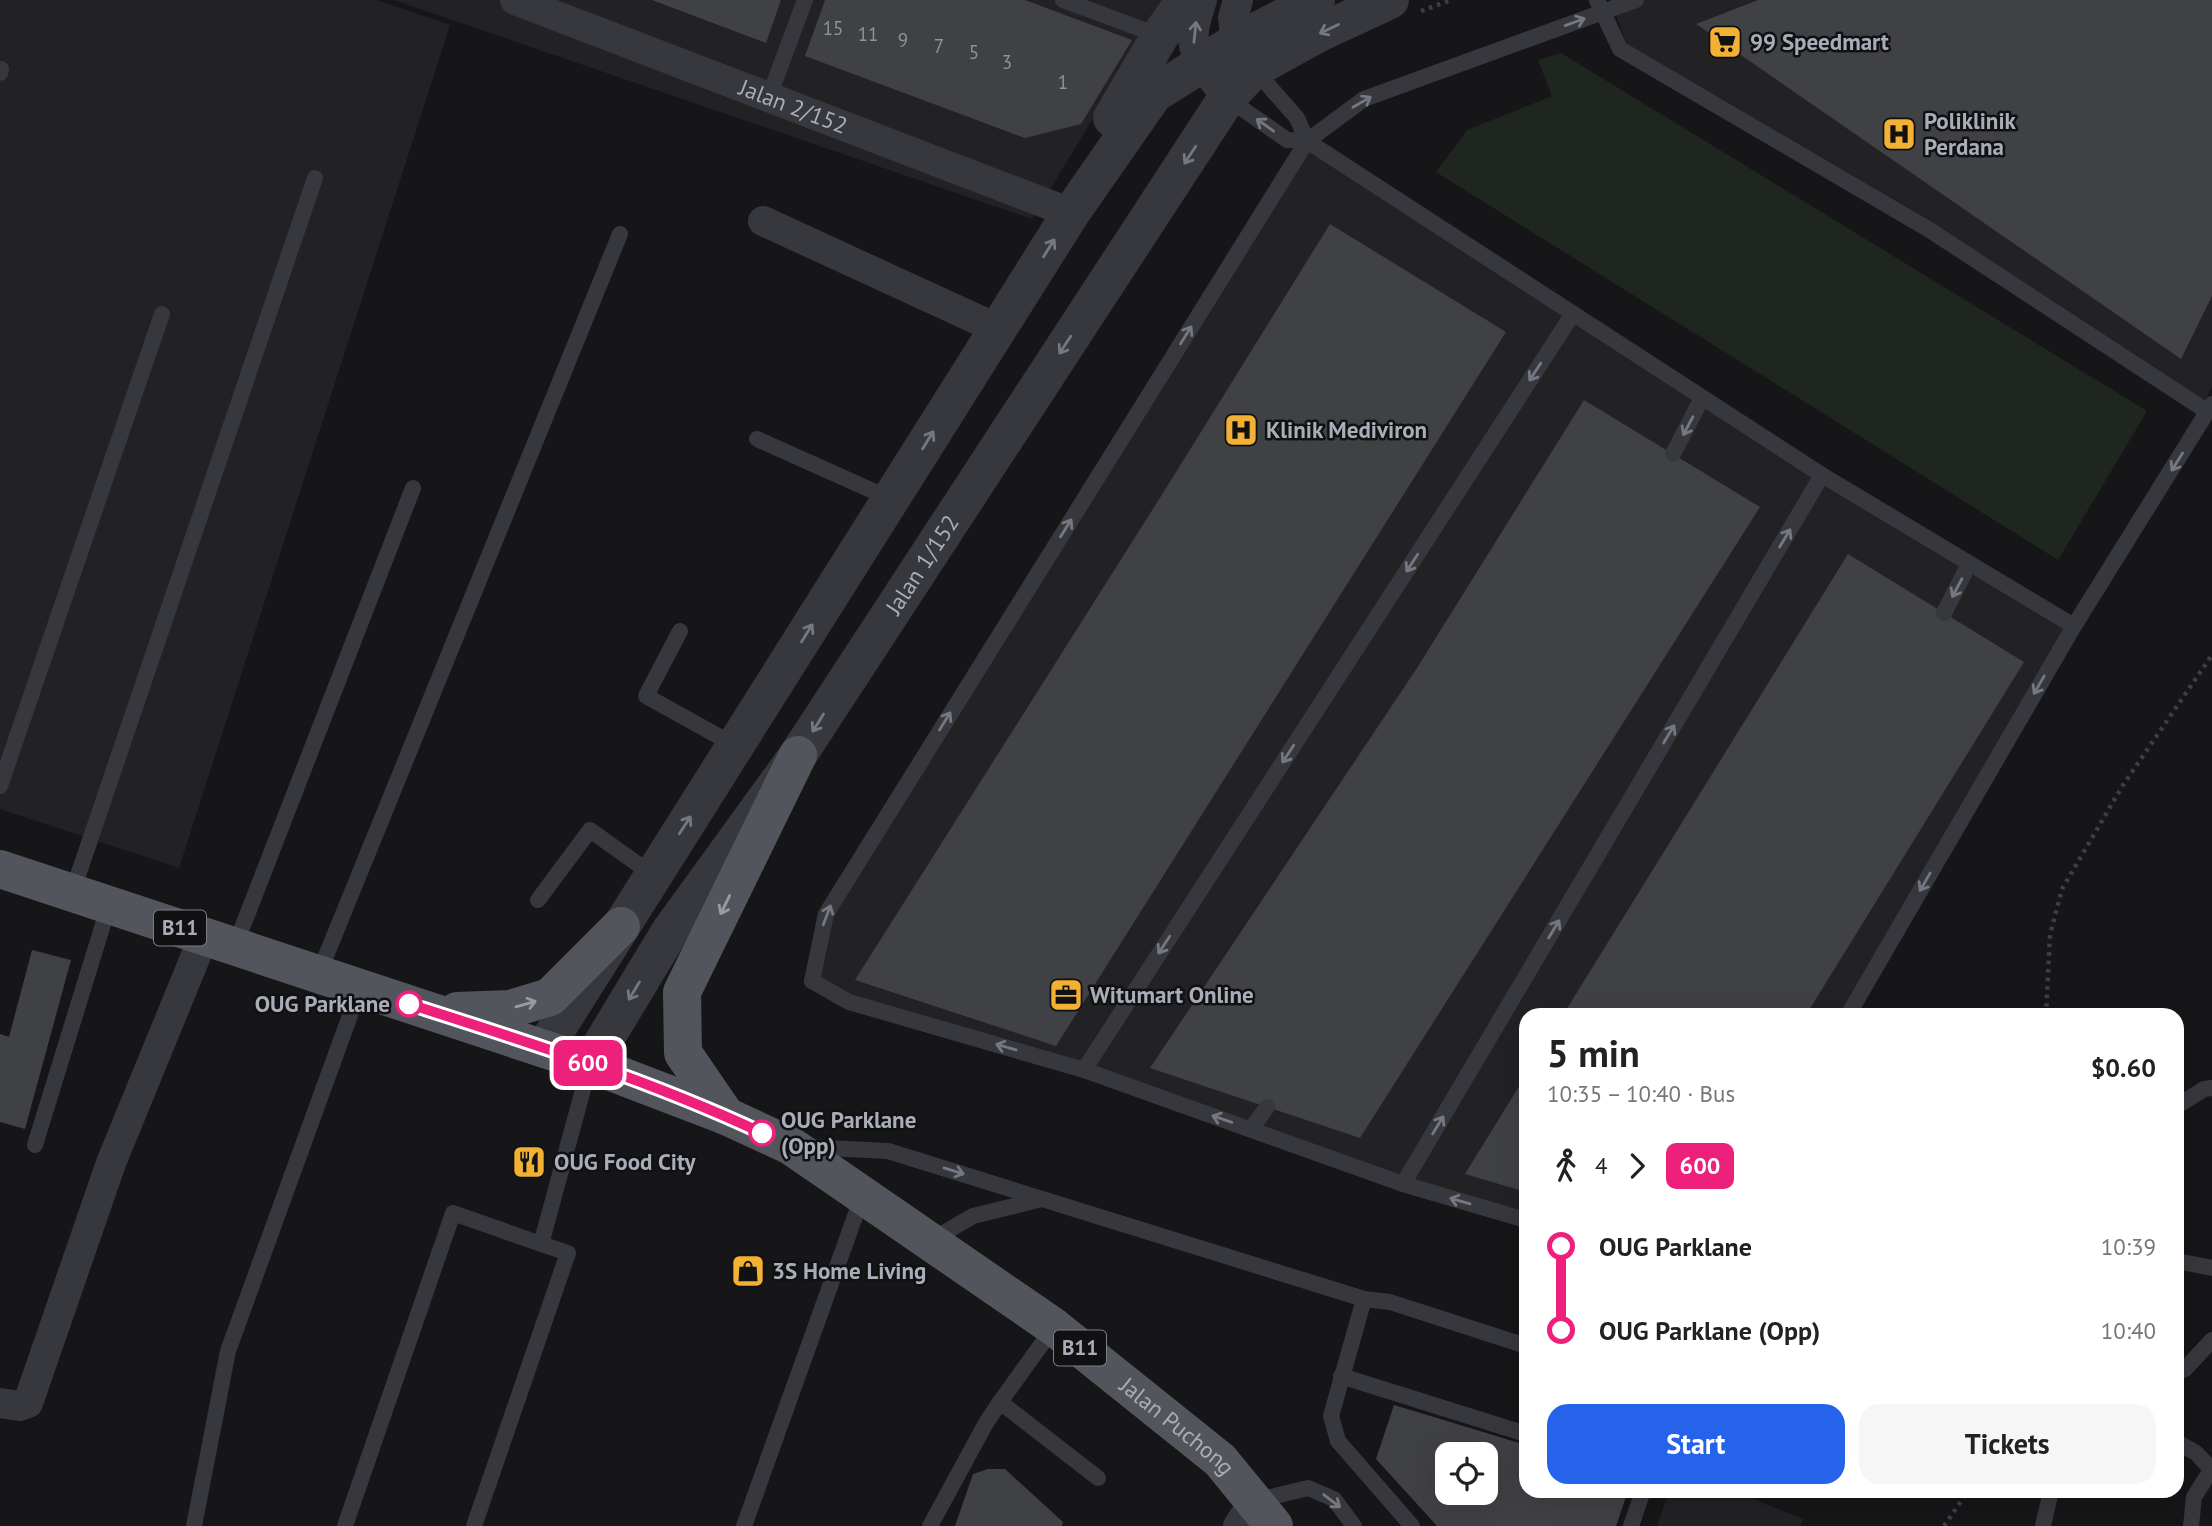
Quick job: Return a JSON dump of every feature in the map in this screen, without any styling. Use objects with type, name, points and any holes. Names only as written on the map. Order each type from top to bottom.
[{"type":"main road","points":[[726,1116],[683,1053],[682,992],[798,755]]},
{"type":"main road","name":"Jalan Puchong","points":[[0,869],[590,1064],[726,1116],[791,1146],[1054,1327],[1220,1460],[1255,1518]]},
{"type":"main road","points":[[434,1012],[510,1009],[550,997],[621,926]]},
{"type":"street","name":"Jalan 2/152","points":[[515,0],[1071,213]]},
{"type":"street","points":[[1071,213],[1091,153],[1185,0]]},
{"type":"street","points":[[1202,0],[1194,27],[1194,44],[1227,98]]},
{"type":"street","points":[[1238,0],[1233,18],[1245,56]]},
{"type":"street","points":[[1245,56],[1316,0]]},
{"type":"street","points":[[544,1049],[1071,213],[1154,94],[1203,62],[1245,56],[1403,6]]},
{"type":"street","name":"Jalan 1/152","points":[[590,1064],[669,933],[798,755],[1227,98],[1245,56]]},
{"type":"street","points":[[763,220],[998,329]]},
{"type":"street","points":[[0,1403],[20,1406],[28,1403],[111,1163],[220,941]]},
{"type":"lane","points":[[769,97],[805,0]]},
{"type":"lane","points":[[1063,0],[1160,37]]},
{"type":"lane","points":[[1519,1218],[1403,1184],[1084,1070],[849,1002],[812,981],[825,914],[1307,141],[1364,99],[1599,6],[1636,0]]},
{"type":"lane","points":[[1599,6],[1619,49],[1928,229],[2210,408],[2074,626],[1852,1008]]},
{"type":"lane","points":[[1245,56],[1297,118],[1307,141]]},
{"type":"lane","points":[[1227,98],[1287,140],[1307,141],[1822,475],[2074,626]]},
{"type":"lane","points":[[72,893],[315,178]]},
{"type":"lane","points":[[319,974],[620,234]]},
{"type":"lane","points":[[0,786],[162,314]]},
{"type":"lane","points":[[1084,1070],[1572,315]]},
{"type":"lane","points":[[1673,454],[1702,398]]},
{"type":"lane","points":[[757,439],[891,499]]},
{"type":"lane","points":[[1403,1184],[1822,475]]},
{"type":"lane","points":[[220,941],[413,488]]},
{"type":"lane","points":[[1944,613],[1969,564]]},
{"type":"lane","points":[[680,631],[646,696],[736,746]]},
{"type":"lane","points":[[538,900],[590,830],[653,875]]},
{"type":"lane","points":[[35,1145],[109,905]]},
{"type":"lane","points":[[194,1526],[228,1351],[360,987]]},
{"type":"lane","points":[[541,1244],[590,1064]]},
{"type":"lane","points":[[2184,1102],[2204,1089],[2212,1088]]},
{"type":"lane","points":[[1251,1129],[1267,1107]]},
{"type":"lane","points":[[791,1146],[888,1151],[1364,1299],[1390,1302],[1519,1344]]},
{"type":"lane","points":[[744,1526],[862,1197]]},
{"type":"lane","points":[[928,1242],[973,1216],[1045,1199]]},
{"type":"lane","points":[[345,1526],[453,1213],[568,1254],[474,1526]]},
{"type":"lane","points":[[2184,1262],[2212,1268]]},
{"type":"lane","points":[[1364,1299],[1340,1376],[1331,1416],[1338,1441],[1412,1526]]},
{"type":"lane","points":[[930,1526],[986,1423],[1054,1327]]},
{"type":"lane","points":[[2184,1369],[2212,1340]]},
{"type":"lane","points":[[1340,1376],[1519,1432]]},
{"type":"lane","points":[[1000,1402],[1098,1478]]},
{"type":"lane","points":[[2184,1446],[2196,1452],[2211,1470],[2194,1497],[2191,1526]]},
{"type":"lane","points":[[1255,1518],[1308,1488],[1334,1499],[1354,1526]]},
{"type":"lane","points":[[1631,1526],[1641,1498]]},
{"type":"lane","points":[[2043,1526],[2050,1498]]},
{"type":"path","points":[[1403,6],[1451,0]]},
{"type":"path","points":[[2046,1008],[2050,935],[2062,889],[2123,785],[2212,655]]},
{"type":"path","points":[[1944,1526],[1963,1498]]},
{"type":"shaded area","points":[[0,0],[377,0],[450,25],[179,868],[0,809]]},
{"type":"shaded area","points":[[394,0],[1165,0],[1032,219]]},
{"type":"shaded area","points":[[1610,0],[2212,0],[2212,386],[2205,401],[1917,213],[1627,44]]},
{"type":"shaded area","points":[[1561,53],[2147,411],[2058,560],[1436,172],[1467,130],[1552,96],[1538,60]]},
{"type":"shaded area","points":[[1309,151],[2064,628],[1844,1008],[1519,1008],[1519,1210],[1399,1175],[852,996],[821,977],[833,913]]},
{"type":"shaded area","points":[[1667,1498],[1750,1498],[1803,1519],[1800,1526],[1657,1526]]},
{"type":"building","points":[[652,0],[781,0],[766,43]]},
{"type":"building","points":[[825,0],[1025,0],[1132,40],[1081,124],[1025,138],[805,56]]},
{"type":"building","points":[[1758,0],[2212,0],[2212,296],[2181,359],[1696,24]]},
{"type":"building","points":[[1330,224],[1506,332],[1056,1046],[855,980],[1163,493]]},
{"type":"building","points":[[1584,400],[1760,507],[1360,1138],[1150,1068],[1417,668]]},
{"type":"building","points":[[1848,554],[2024,662],[1810,1008],[1567,1008]]},
{"type":"building","points":[[32,950],[71,960],[25,1129],[0,1122],[0,1034],[9,1037]]},
{"type":"building","points":[[1519,1086],[1519,1190],[1465,1174]]},
{"type":"building","points":[[1394,1405],[1519,1443],[1519,1498],[1626,1498],[1616,1526],[1437,1526],[1376,1459]]},
{"type":"building","points":[[988,1469],[1005,1469],[1063,1522],[1062,1526],[955,1526],[973,1474]]},
{"type":"bus line","name":"600","points":[[409,1004],[590,1064],[726,1116],[762,1133]]},
{"type":"place","name":"99 Speedmart","points":[[1725,42]]},
{"type":"place","name":"Poliklinik Perdana","points":[[1899,134]]},
{"type":"place","name":"Klinik Mediviron","points":[[1241,430]]},
{"type":"place","name":"Witumart Online","points":[[1066,995]]},
{"type":"place","name":"OUG Parklane","points":[[409,1004]]},
{"type":"place","name":"OUG Parklane (Opp)","points":[[762,1133]]},
{"type":"place","name":"OUG Food City","points":[[529,1162]]},
{"type":"place","name":"3S Home Living","points":[[748,1271]]}]
